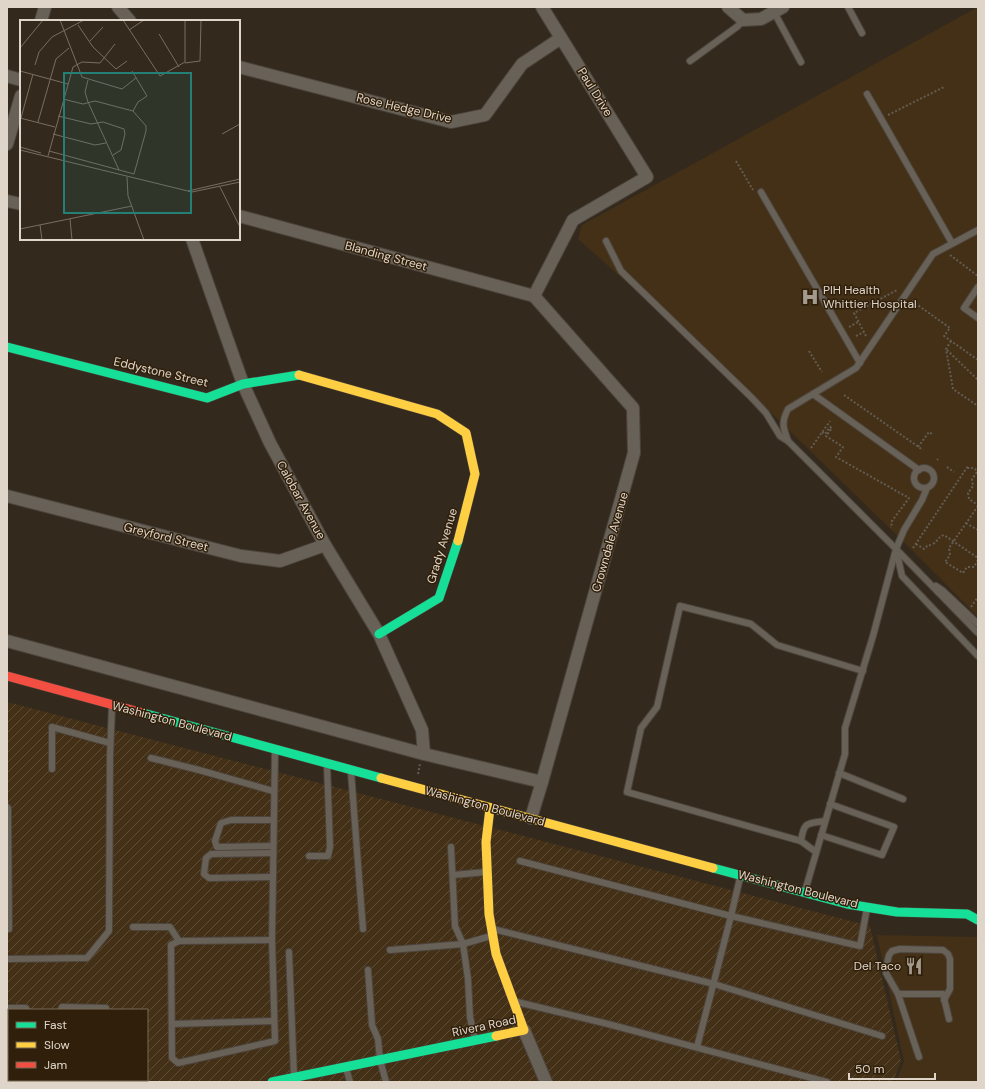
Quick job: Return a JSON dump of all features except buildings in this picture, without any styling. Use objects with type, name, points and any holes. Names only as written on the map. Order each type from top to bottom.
[{"type":"street","points":[[42,20],[45,7]]},
{"type":"street","points":[[118,7],[129,20]]},
{"type":"street","name":"Paul Drive","points":[[534,296],[572,220],[647,177],[542,7]]},
{"type":"street","points":[[728,7],[743,20],[761,19],[779,9]]},
{"type":"street","name":"Rose Hedge Drive","points":[[240,67],[451,122],[485,115],[522,64],[561,38]]},
{"type":"street","points":[[7,76],[20,80]]},
{"type":"street","points":[[7,144],[20,99]]},
{"type":"street","points":[[7,201],[20,204]]},
{"type":"street","name":"Blanding Street","points":[[240,216],[534,296]]},
{"type":"street","name":"Calobar Avenue","points":[[192,240],[243,384],[270,444],[325,545],[379,634],[422,730],[424,754]]},
{"type":"street","name":"Crowndale Avenue","points":[[531,818],[634,453],[633,408],[534,296]]},
{"type":"street","name":"Eddystone Street","points":[[7,347],[207,398],[243,384],[300,375],[437,414],[466,433]]},
{"type":"street","name":"Grady Avenue","points":[[379,634],[439,598],[458,540],[475,474],[466,433]]},
{"type":"street","name":"Greyford Street","points":[[7,496],[241,556],[280,561],[325,545]]},
{"type":"street","points":[[7,641],[424,754],[542,782]]},
{"type":"street","name":"Washington Boulevard","points":[[7,676],[327,764],[848,904],[897,912],[967,914],[978,920]]},
{"type":"street","name":"Rivera Road","points":[[272,1082],[524,1030],[496,954],[489,914],[486,842],[490,808]]},
{"type":"street","points":[[967,914],[978,908]]},
{"type":"street","points":[[524,1030],[546,1082]]},
{"type":"lane","points":[[848,7],[862,33]]},
{"type":"lane","points":[[779,9],[801,62]]},
{"type":"lane","points":[[690,61],[738,26],[743,20]]},
{"type":"lane","points":[[867,94],[952,243]]},
{"type":"lane","points":[[761,192],[860,363]]},
{"type":"lane","points":[[788,441],[783,427],[784,417],[788,409],[856,368],[932,254],[978,230]]},
{"type":"lane","points":[[606,241],[621,271],[707,354],[726,375],[752,398],[766,413],[780,436],[788,441],[978,633]]},
{"type":"lane","points":[[978,287],[964,308],[978,318]]},
{"type":"lane","points":[[813,394],[919,470]]},
{"type":"lane","points":[[925,468],[934,474],[935,477],[933,484],[927,488],[920,488],[915,484],[914,478],[916,472],[925,468]]},
{"type":"lane","points":[[804,892],[845,754],[845,728],[874,636],[896,549],[904,530],[925,495],[927,488]]},
{"type":"lane","points":[[896,549],[902,576],[978,656]]},
{"type":"lane","points":[[927,580],[942,590],[976,622]]},
{"type":"lane","points":[[816,852],[801,841],[627,792],[641,728],[657,707],[680,606],[751,624],[777,645],[863,671]]},
{"type":"lane","points":[[7,959],[87,958],[109,931],[110,743],[112,705]]},
{"type":"lane","points":[[52,769],[52,727],[110,743]]},
{"type":"lane","points":[[272,940],[179,941],[171,945],[172,1058],[178,1063],[275,1041],[272,877],[275,749]]},
{"type":"lane","points":[[151,758],[273,791]]},
{"type":"lane","points":[[309,856],[328,856],[330,847],[327,764]]},
{"type":"lane","points":[[351,770],[363,929]]},
{"type":"lane","points":[[839,773],[903,799]]},
{"type":"lane","points":[[821,834],[882,855],[894,827],[830,804]]},
{"type":"lane","points":[[7,807],[9,929],[7,929]]},
{"type":"lane","points":[[273,820],[231,820],[221,823],[215,841],[217,847],[273,850]]},
{"type":"lane","points":[[801,841],[803,829],[808,824],[825,821]]},
{"type":"lane","points":[[451,847],[455,926],[463,944],[468,979],[470,1017],[476,1040]]},
{"type":"lane","points":[[272,877],[209,878],[204,874],[206,858],[211,854],[273,850]]},
{"type":"lane","points":[[520,861],[731,916],[860,946],[867,907]]},
{"type":"lane","points":[[453,875],[487,872]]},
{"type":"lane","points":[[697,1047],[741,875]]},
{"type":"lane","points":[[133,927],[170,928],[179,941]]},
{"type":"lane","points":[[390,950],[463,944],[492,932],[714,984],[882,1036]]},
{"type":"lane","points":[[919,1057],[898,994],[886,973],[889,955],[892,951],[900,949],[943,950],[948,954],[950,959],[950,989],[944,1000]]},
{"type":"lane","points":[[289,952],[294,1077]]},
{"type":"lane","points":[[368,970],[372,1025],[378,1039],[380,1060],[386,1082]]},
{"type":"lane","points":[[898,994],[943,994],[950,1019]]},
{"type":"lane","points":[[513,1001],[608,1024],[827,1082]]},
{"type":"lane","points":[[61,1009],[62,1007],[106,1008]]},
{"type":"lane","points":[[7,1008],[26,1009]]},
{"type":"lane","points":[[172,1024],[274,1021]]},
{"type":"lane","points":[[346,1067],[350,1082]]},
{"type":"path","points":[[885,117],[944,87]]},
{"type":"path","points":[[947,254],[977,275]]},
{"type":"path","points":[[866,336],[854,313],[899,289]]},
{"type":"path","points":[[912,301],[950,328],[944,336],[978,360]]},
{"type":"path","points":[[849,327],[858,322]]},
{"type":"path","points":[[856,336],[864,332]]},
{"type":"path","points":[[951,341],[946,349],[953,390],[978,406]]},
{"type":"path","points":[[946,349],[978,380]]},
{"type":"path","points":[[809,350],[822,372]]},
{"type":"path","points":[[844,395],[923,450]]},
{"type":"path","points":[[811,448],[830,421]]},
{"type":"path","points":[[822,432],[825,434],[830,427],[832,428],[826,436],[843,447],[836,457],[909,498],[892,521],[891,528]]},
{"type":"path","points":[[918,447],[929,432],[932,434]]},
{"type":"path","points":[[947,467],[954,472]]},
{"type":"path","points":[[913,548],[968,467],[976,469],[977,472],[972,479],[973,486],[968,493],[969,499],[978,505],[954,541],[948,548],[950,555],[945,562],[963,573],[967,567],[974,567],[978,559],[954,541],[944,535],[939,536],[934,543],[926,546],[924,549],[916,544]]},
{"type":"path","points":[[966,523],[978,530]]},
{"type":"path","points":[[969,610],[978,597]]},
{"type":"path","points":[[414,787],[424,754]]},
{"type":"shaded area","name":"PIH Health Whittier Hospital","points":[[978,7],[978,617],[917,555],[757,399],[578,239],[582,225]]},
{"type":"shaded area","points":[[7,702],[870,926],[901,1061],[893,1082],[7,1082]]},
{"type":"shaded area","points":[[877,935],[978,937],[978,1082],[896,1082],[904,1061]]},
{"type":"traffic: fast","points":[[7,347],[207,398],[243,384],[299,375]]},
{"type":"traffic: fast","points":[[379,634],[439,598],[458,541]]},
{"type":"traffic: fast","points":[[143,713],[381,778]]},
{"type":"traffic: fast","points":[[713,868],[847,904],[897,912],[967,914],[978,920]]},
{"type":"traffic: fast","points":[[272,1082],[496,1036]]},
{"type":"traffic: slow","points":[[299,375],[437,414],[466,433],[475,474],[458,541]]},
{"type":"traffic: slow","points":[[381,778],[713,868]]},
{"type":"traffic: slow","points":[[490,808],[486,842],[489,914],[496,954],[524,1030],[496,1036]]},
{"type":"traffic: jam","points":[[7,676],[143,713]]},
{"type":"place","name":"PIH Health Whittier Hospital","points":[[810,297]]},
{"type":"place","name":"Del Taco","points":[[914,966]]}]
